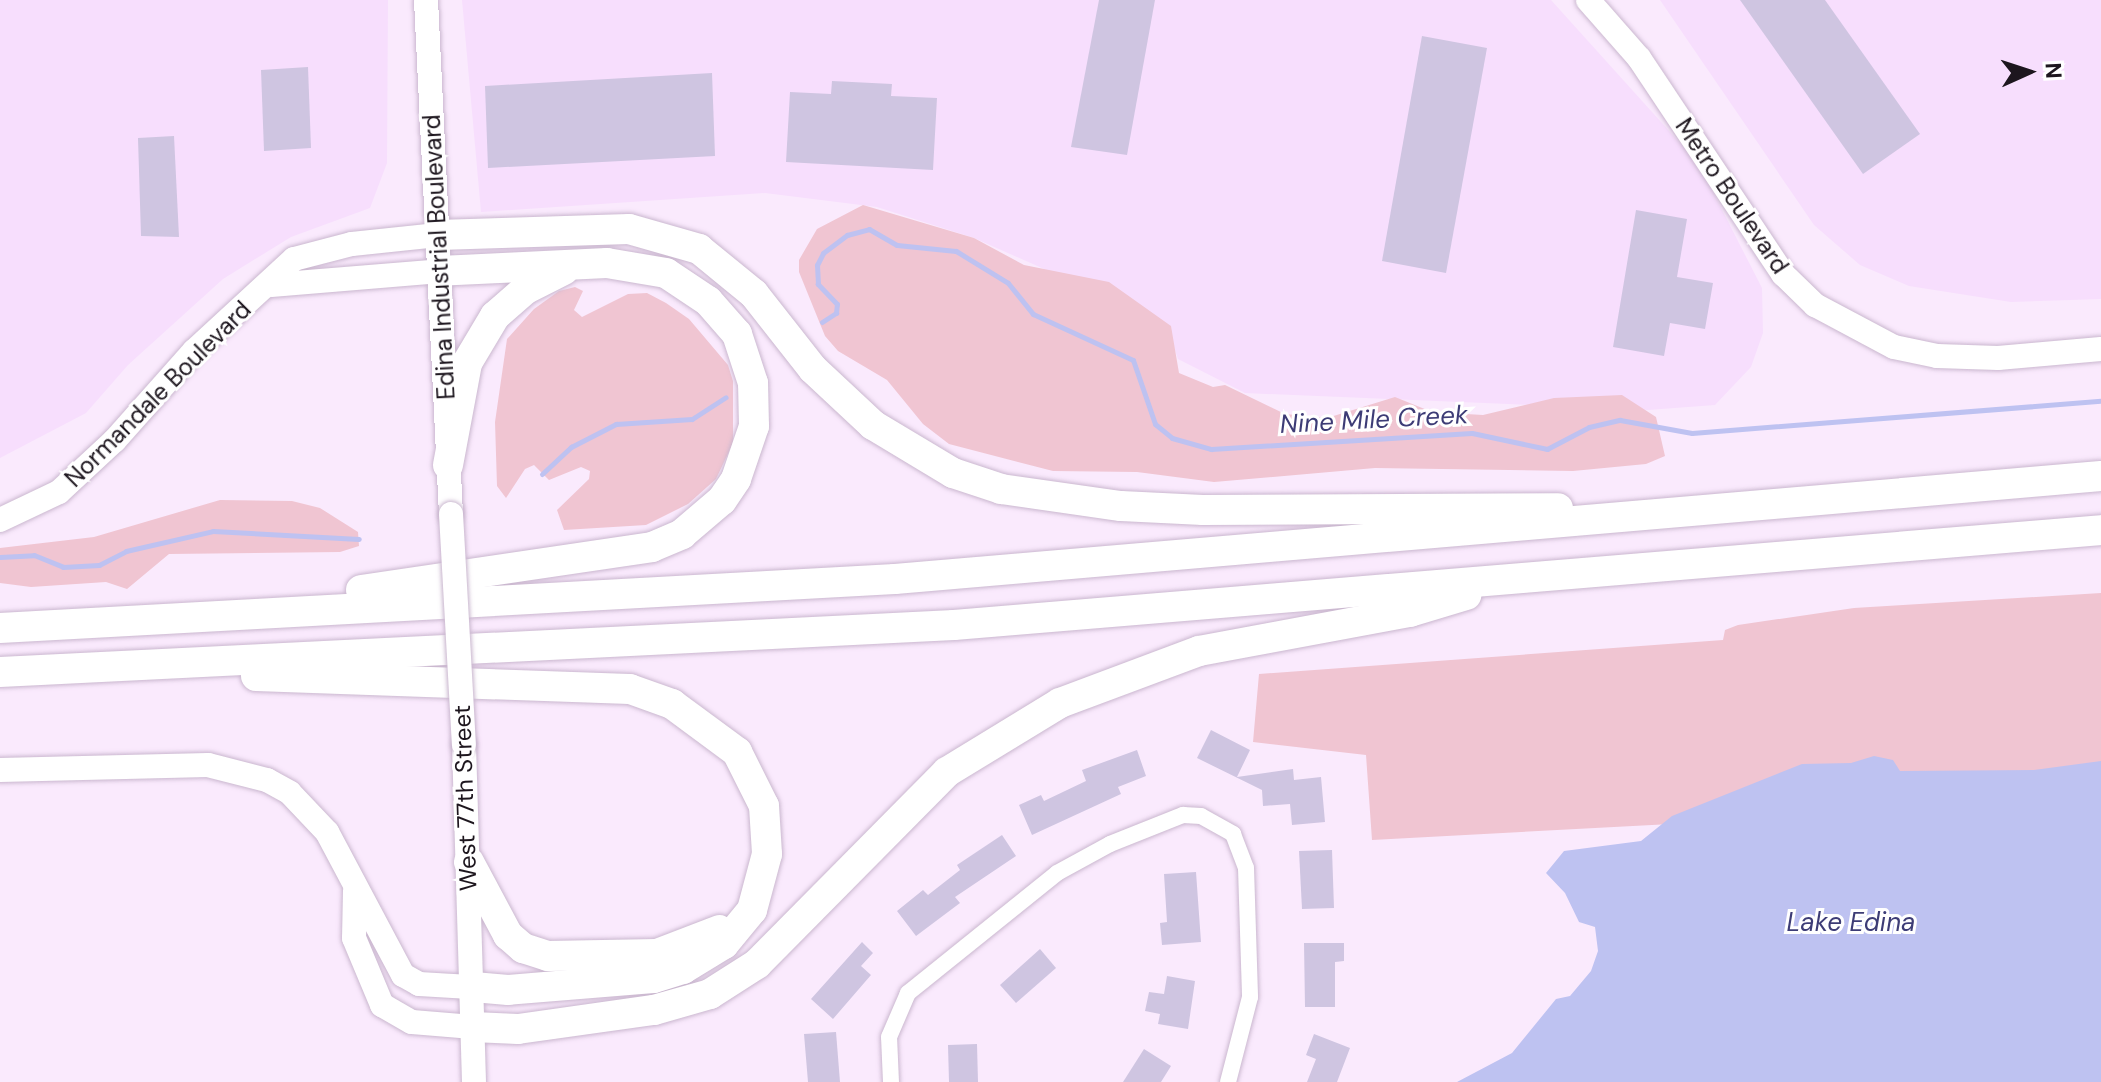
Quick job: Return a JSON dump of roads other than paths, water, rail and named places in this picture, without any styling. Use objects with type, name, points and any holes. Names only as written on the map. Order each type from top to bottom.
[{"type":"highway","points":[[438,235],[629,229],[699,249],[754,294],[813,369],[873,425],[953,473],[1001,489],[1053,499],[1176,509],[1519,505],[1660,514]]},
{"type":"highway","points":[[448,465],[467,363],[495,316],[526,289],[574,265]]},
{"type":"highway","points":[[10,627],[431,583],[652,547],[682,534],[722,500],[747,451],[754,402],[747,357],[724,315],[666,273],[640,265],[440,271]]},
{"type":"highway","points":[[10,627],[790,586],[2101,476]]},
{"type":"highway","points":[[0,672],[954,625],[2101,530]]},
{"type":"highway","points":[[473,1027],[518,1029],[654,1010],[723,988],[757,964],[947,772],[1060,703],[1199,651],[1410,612],[1531,577]]},
{"type":"highway","points":[[98,667],[299,678],[591,685],[630,689],[672,704],[737,752],[764,806],[763,880],[742,927],[709,955],[653,978],[508,990],[470,987]]},
{"type":"highway","points":[[469,862],[508,935],[523,948],[548,956],[657,954],[709,932],[742,927]]},
{"type":"street","name":"Edina Industrial Boulevard","points":[[426,0],[451,514]]},
{"type":"street","name":"Metro Boulevard","points":[[1588,0],[1639,58],[1783,274],[1815,305],[1894,347],[1937,356],[1998,358],[2101,349]]},
{"type":"street","name":"Normandale Boulevard","points":[[0,520],[59,492],[115,440],[194,351],[271,285],[294,259],[322,249],[438,235]]},
{"type":"street","name":"Normandale Boulevard","points":[[271,285],[440,271]]},
{"type":"street","name":"West 77th Street","points":[[451,514],[469,862],[474,1082]]},
{"type":"street","points":[[0,770],[180,765],[239,770],[290,793],[311,813],[340,855],[355,891],[383,930],[397,967],[411,981],[470,987]]},
{"type":"street","points":[[891,1082],[889,1037],[908,993],[1057,873],[1183,815],[1218,824],[1233,834],[1246,868],[1250,997],[1228,1082]]},
{"type":"street","points":[[355,891],[354,938],[382,1005],[412,1022],[473,1027]]},
{"type":"water","name":"Lake Edina","points":[[1874,756],[1893,760],[1900,771],[2034,770],[2101,761],[2101,1082],[1457,1082],[1512,1053],[1556,999],[1570,996],[1591,971],[1598,951],[1595,927],[1579,922],[1565,893],[1546,873],[1564,851],[1641,841],[1672,816],[1802,764],[1851,763]]},
{"type":"waterway","name":"Nine Mile Creek","points":[[822,322],[836,313],[837,304],[818,284],[817,265],[823,253],[847,235],[869,229],[897,245],[956,251],[1008,283],[1033,314],[1133,360],[1155,424],[1172,438],[1211,449],[1472,433],[1547,449],[1589,427],[1620,420],[1692,433],[2101,401]]},
{"type":"waterway","name":"Nine Mile Creek","points":[[542,474],[571,447],[616,424],[692,419],[726,397]]},
{"type":"waterway","name":"Nine Mile Creek","points":[[0,557],[34,555],[63,567],[99,565],[126,551],[213,531],[359,539]]}]
